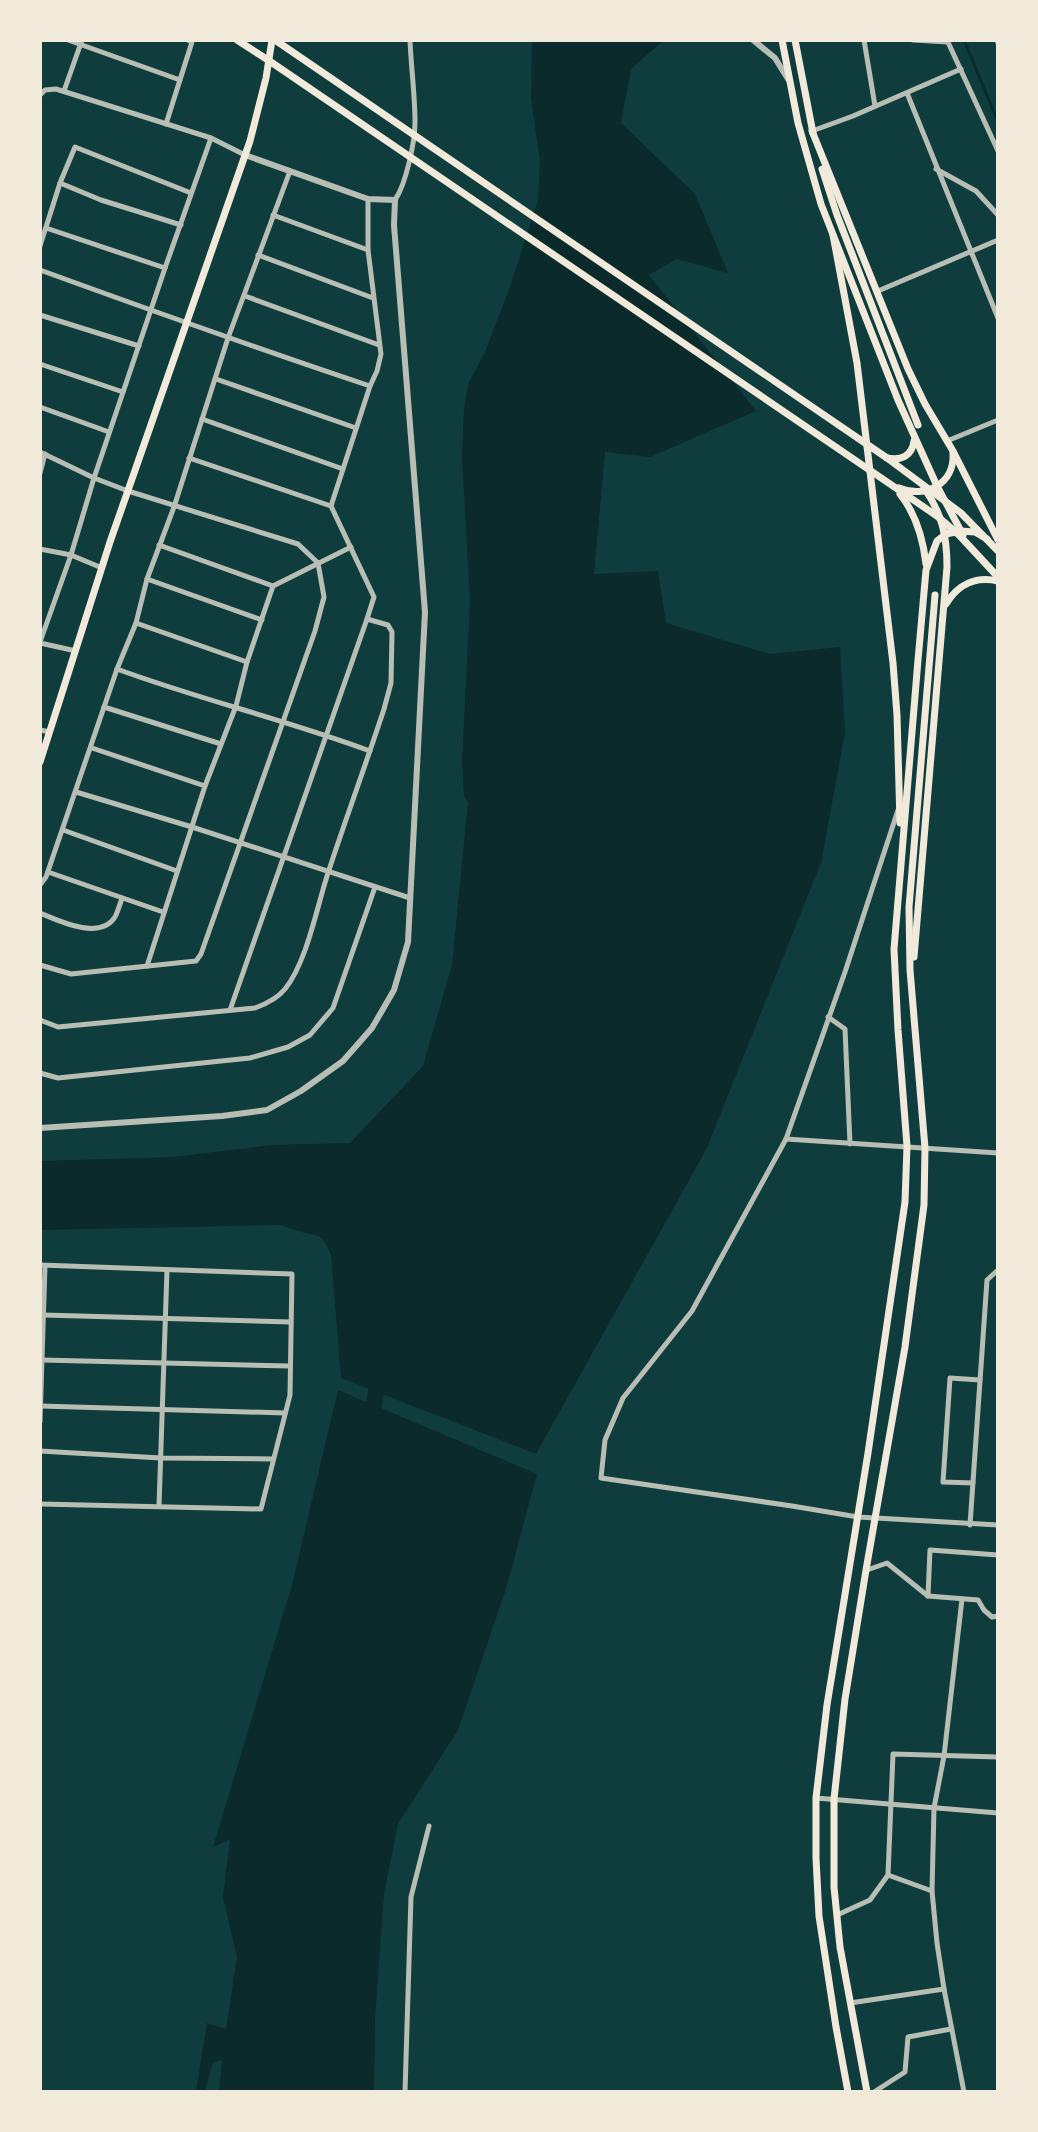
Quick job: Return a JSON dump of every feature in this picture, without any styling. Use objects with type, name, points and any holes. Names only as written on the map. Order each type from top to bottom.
[{"type":"main road","points":[[237,40],[958,531]]},
{"type":"main road","points":[[40,762],[128,491],[245,155],[259,111],[273,40],[931,489],[976,526],[998,551]]},
{"type":"main road","points":[[284,40],[294,55]]},
{"type":"main road","points":[[782,40],[804,148],[833,235],[913,435],[946,534],[944,610],[913,971],[914,1019]]},
{"type":"main road","points":[[795,40],[821,166],[918,425]]},
{"type":"main road","points":[[812,131],[908,369],[998,540]]},
{"type":"main road","points":[[833,235],[857,363],[890,635],[897,715],[900,866]]},
{"type":"main road","points":[[887,458],[898,459],[907,455],[912,450],[913,435]]},
{"type":"main road","points":[[893,486],[909,492],[931,489],[950,473],[953,451]]},
{"type":"main road","points":[[893,486],[914,516],[926,570]]},
{"type":"main road","points":[[943,499],[958,531],[998,579]]},
{"type":"main road","points":[[848,2092],[819,1916],[816,1798],[827,1705],[905,1202],[907,1146],[894,961],[926,570],[937,541],[946,534],[975,532],[987,539]]},
{"type":"main road","points":[[944,610],[949,599],[964,585],[983,579],[998,579]]},
{"type":"main road","points":[[867,2092],[836,1915],[834,1799],[840,1735],[905,1347],[924,1205],[925,1148],[909,938],[935,595]]},
{"type":"street","points":[[68,40],[82,42],[180,80]]},
{"type":"street","points":[[166,124],[192,42],[188,40]]},
{"type":"street","points":[[40,1128],[222,1116],[267,1110],[301,1091],[343,1061],[372,1028],[394,990],[408,942],[425,612],[394,225],[395,200],[407,169],[415,123],[410,40]]},
{"type":"street","points":[[753,40],[775,58],[790,84]]},
{"type":"street","points":[[864,40],[875,106]]},
{"type":"street","points":[[913,40],[948,41],[998,151]]},
{"type":"street","points":[[64,91],[82,42]]},
{"type":"street","points":[[812,131],[961,69]]},
{"type":"street","points":[[40,95],[45,90],[64,91],[211,138],[245,155],[368,199],[395,200]]},
{"type":"street","points":[[907,93],[997,314]]},
{"type":"street","points":[[76,651],[40,642],[211,138]]},
{"type":"street","points":[[40,246],[75,147],[191,193]]},
{"type":"street","points":[[936,169],[976,191],[998,215]]},
{"type":"street","points":[[40,885],[48,872],[117,669],[136,623],[147,579],[174,507],[228,338],[290,170]]},
{"type":"street","points":[[60,183],[101,200],[181,225]]},
{"type":"street","points":[[230,1010],[374,597],[331,506],[381,354],[368,250],[368,199]]},
{"type":"street","points":[[273,215],[368,250]]},
{"type":"street","points":[[46,228],[165,268]]},
{"type":"street","points":[[878,291],[998,240]]},
{"type":"street","points":[[258,255],[373,298]]},
{"type":"street","points":[[40,270],[370,386]]},
{"type":"street","points":[[245,296],[379,345]]},
{"type":"street","points":[[40,315],[139,346]]},
{"type":"street","points":[[40,364],[123,392]]},
{"type":"street","points":[[216,379],[356,428]]},
{"type":"street","points":[[40,407],[109,432]]},
{"type":"street","points":[[202,419],[343,469]]},
{"type":"street","points":[[947,441],[998,420]]},
{"type":"street","points":[[40,473],[43,453],[128,491],[298,544],[318,563],[324,597],[283,721],[196,961],[71,974],[40,965]]},
{"type":"street","points":[[189,458],[331,506]]},
{"type":"street","points":[[159,545],[273,586]]},
{"type":"street","points":[[147,966],[205,786],[236,706],[247,662],[273,586],[351,547]]},
{"type":"street","points":[[40,549],[71,555],[102,568]]},
{"type":"street","points":[[147,579],[262,620]]},
{"type":"street","points":[[40,1020],[58,1027],[255,1008],[273,1001],[285,989],[305,948],[391,683],[392,632],[388,625],[367,619]]},
{"type":"street","points":[[136,623],[247,662]]},
{"type":"street","points":[[117,669],[370,751]]},
{"type":"street","points":[[104,707],[221,744]]},
{"type":"street","points":[[40,730],[50,732]]},
{"type":"street","points":[[92,748],[205,786]]},
{"type":"street","points":[[76,792],[410,898]]},
{"type":"street","points":[[900,805],[786,1139],[692,1311],[623,1398],[605,1440],[601,1478],[858,1517],[998,1525]]},
{"type":"street","points":[[63,830],[177,871]]},
{"type":"street","points":[[48,872],[163,912]]},
{"type":"street","points":[[40,1073],[58,1078],[250,1058],[288,1047],[310,1035],[333,1008],[375,887]]},
{"type":"street","points":[[40,913],[71,926],[101,927],[115,916],[122,898]]},
{"type":"street","points":[[828,1017],[845,1029],[850,1144]]},
{"type":"street","points":[[786,1139],[998,1153]]},
{"type":"street","points":[[40,1422],[43,1266],[292,1274],[290,1395],[261,1509],[40,1504]]},
{"type":"street","points":[[159,1506],[167,1270]]},
{"type":"street","points":[[970,1525],[987,1280],[998,1270]]},
{"type":"street","points":[[44,1315],[291,1322]]},
{"type":"street","points":[[42,1360],[290,1366]]},
{"type":"street","points":[[973,1483],[943,1482],[950,1378],[980,1380]]},
{"type":"street","points":[[40,1406],[285,1413]]},
{"type":"street","points":[[40,1451],[161,1458],[273,1459]]},
{"type":"street","points":[[928,1596],[930,1550],[998,1555]]},
{"type":"street","points":[[866,1570],[887,1563],[928,1596],[978,1600],[992,1617],[998,1616]]},
{"type":"street","points":[[962,1599],[944,1756],[934,1808],[932,1891],[944,1989],[964,2092]]},
{"type":"street","points":[[836,1915],[870,1900],[888,1875],[893,1754],[998,1757]]},
{"type":"street","points":[[816,1798],[998,1813]]},
{"type":"street","points":[[405,2092],[411,1897],[429,1826]]},
{"type":"street","points":[[888,1875],[932,1891]]},
{"type":"street","points":[[850,2003],[944,1989]]},
{"type":"street","points":[[874,2092],[905,2072],[908,2037],[951,2029]]},
{"type":"water","points":[[532,40],[664,40],[631,69],[621,123],[695,194],[728,273],[677,259],[649,275],[756,411],[650,457],[605,452],[594,574],[658,571],[666,623],[770,654],[840,647],[845,733],[821,863],[707,1148],[536,1454],[341,1378],[331,1255],[323,1240],[317,1236],[280,1225],[40,1230],[40,1161],[173,1157],[272,1145],[350,1143],[423,1066],[452,965],[468,802],[464,796],[462,761],[470,600],[462,458],[464,408],[469,382],[485,352],[510,287],[538,200],[540,161],[531,99]]},
{"type":"water","points":[[338,1390],[537,1474],[506,1589],[458,1730],[398,1824],[384,1893],[375,2020],[374,2092],[219,2092],[222,2060],[213,2063],[204,2092],[196,2092],[207,2023],[226,2029],[237,1957],[223,1897],[230,1839],[213,1847],[292,1585]]},
{"type":"waterway","points":[[964,40],[998,122]]},
{"type":"waterway","points":[[371,1425],[379,1373]]}]
